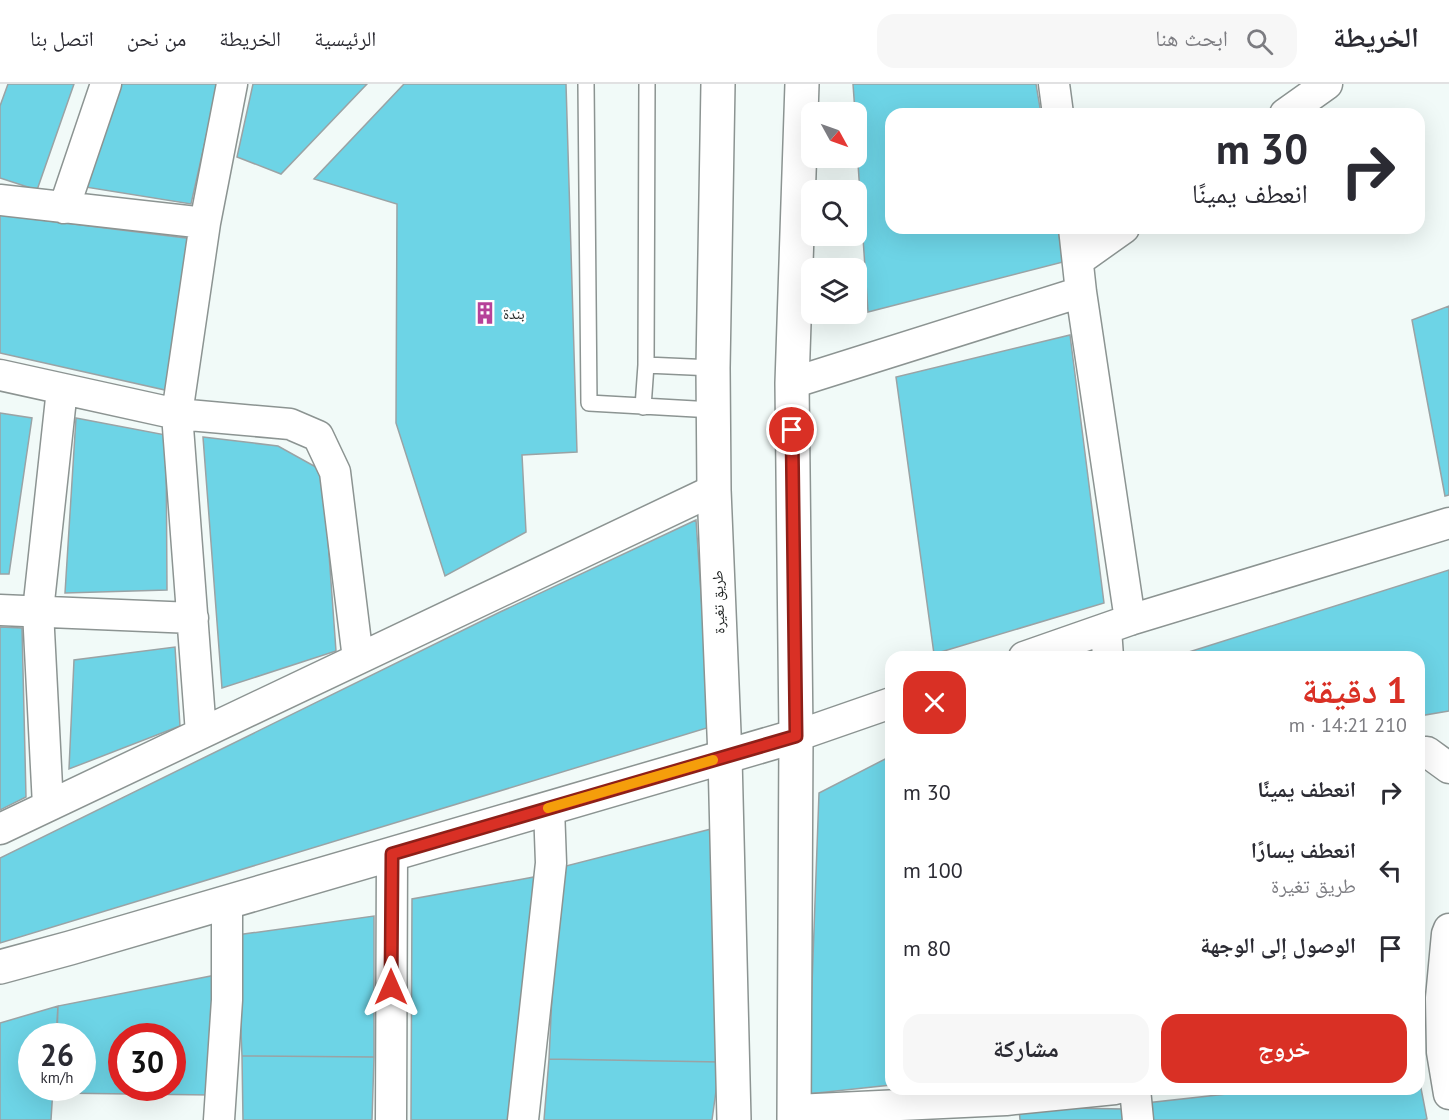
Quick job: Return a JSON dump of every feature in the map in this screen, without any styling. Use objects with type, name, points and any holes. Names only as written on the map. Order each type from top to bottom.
[{"type":"main road","name":"طريق تغيرة","points":[[718,84],[713,368],[714,490],[734,1120]]},
{"type":"main road","points":[[794,1115],[796,736],[792,383],[802,84]]},
{"type":"main road","points":[[0,967],[227,903],[796,736]]},
{"type":"street","points":[[64,208],[106,84]]},
{"type":"street","points":[[201,734],[177,414],[205,223],[232,84]]},
{"type":"street","points":[[1054,84],[1057,108]]},
{"type":"street","points":[[1293,108],[1327,84]]},
{"type":"street","points":[[0,200],[205,223]]},
{"type":"street","points":[[1075,234],[1115,635]]},
{"type":"street","points":[[1079,260],[1116,234]]},
{"type":"street","points":[[792,383],[1081,292]]},
{"type":"street","points":[[0,375],[177,414],[290,424],[318,436],[335,472],[358,659]]},
{"type":"street","points":[[48,806],[38,611],[62,389]]},
{"type":"street","points":[[0,829],[714,490]]},
{"type":"street","points":[[1049,651],[1115,635],[1449,523]]},
{"type":"street","points":[[0,610],[193,618]]},
{"type":"street","points":[[796,736],[885,705]]},
{"type":"street","points":[[1425,752],[1449,768]]},
{"type":"street","points":[[523,1120],[551,863],[549,808]]},
{"type":"street","points":[[391,1120],[392,854]]},
{"type":"street","points":[[219,1120],[227,1000],[227,903]]},
{"type":"street","points":[[1449,929],[1436,1053],[1449,1094]]},
{"type":"street","points":[[794,1115],[1006,1103],[1068,1095]]},
{"type":"street","points":[[1136,1095],[1138,1120]]},
{"type":"lane","points":[[586,84],[590,404],[713,410]]},
{"type":"lane","points":[[643,407],[646,365],[647,84]]},
{"type":"lane","points":[[646,365],[713,368]]},
{"type":"building","points":[[8,84],[74,84],[37,190],[0,178],[0,106]]},
{"type":"building","points":[[118,84],[218,84],[191,204],[79,186]]},
{"type":"building","points":[[253,84],[367,84],[281,174],[237,157]]},
{"type":"building","name":"بندة","points":[[404,84],[566,84],[577,452],[522,455],[526,532],[445,576],[396,423],[397,204],[314,179]]},
{"type":"building","points":[[853,84],[1036,84],[1040,108],[885,108],[885,234],[1059,234],[1063,262],[868,312],[867,258],[864,258],[864,246],[867,246],[867,180],[859,180],[858,168],[867,168],[867,102],[854,102]]},
{"type":"building","points":[[0,215],[194,239],[165,390],[0,353]]},
{"type":"building","points":[[1449,306],[1449,495],[1445,496],[1412,320]]},
{"type":"building","points":[[1070,335],[1104,603],[944,651],[934,651],[896,377]]},
{"type":"building","points":[[0,413],[32,418],[9,574],[0,574]]},
{"type":"building","points":[[76,418],[166,435],[167,590],[65,593]]},
{"type":"building","points":[[203,437],[278,446],[323,471],[336,651],[222,688]]},
{"type":"building","points":[[696,520],[710,727],[0,943],[0,858],[500,612]]},
{"type":"building","points":[[1449,570],[1449,711],[1425,715],[1425,651],[1192,651]]},
{"type":"building","points":[[0,627],[22,628],[26,797],[0,810]]},
{"type":"building","points":[[175,647],[180,726],[69,769],[74,660]]},
{"type":"building","points":[[885,759],[885,1086],[808,1094],[819,793]]},
{"type":"building","points":[[711,829],[720,1062],[549,1059],[558,868]]},
{"type":"building","points":[[534,877],[511,1120],[411,1120],[412,899]]},
{"type":"building","points":[[374,916],[374,1057],[242,1056],[237,935]]},
{"type":"building","points":[[216,975],[211,1095],[186,1095],[186,1023],[108,1023],[108,1094],[96,1094],[96,1023],[57,1023],[58,1006]]},
{"type":"building","points":[[58,1006],[57,1023],[18,1023],[18,1101],[52,1101],[51,1120],[0,1120],[0,1023]]},
{"type":"building","points":[[242,1056],[374,1057],[372,1120],[243,1120]]},
{"type":"building","points":[[549,1059],[720,1062],[712,1120],[544,1120]]},
{"type":"building","points":[[1219,1095],[1422,1095],[1427,1119],[1150,1120],[1146,1103]]},
{"type":"building","points":[[1019,1107],[1123,1109],[1124,1120],[1020,1120]]},
{"type":"slow traffic","points":[[548,808],[713,760]]},
{"type":"place","name":"بندة","points":[[485,313]]},
{"type":"route","points":[[391,987],[392,854],[796,736],[792,430]]}]
